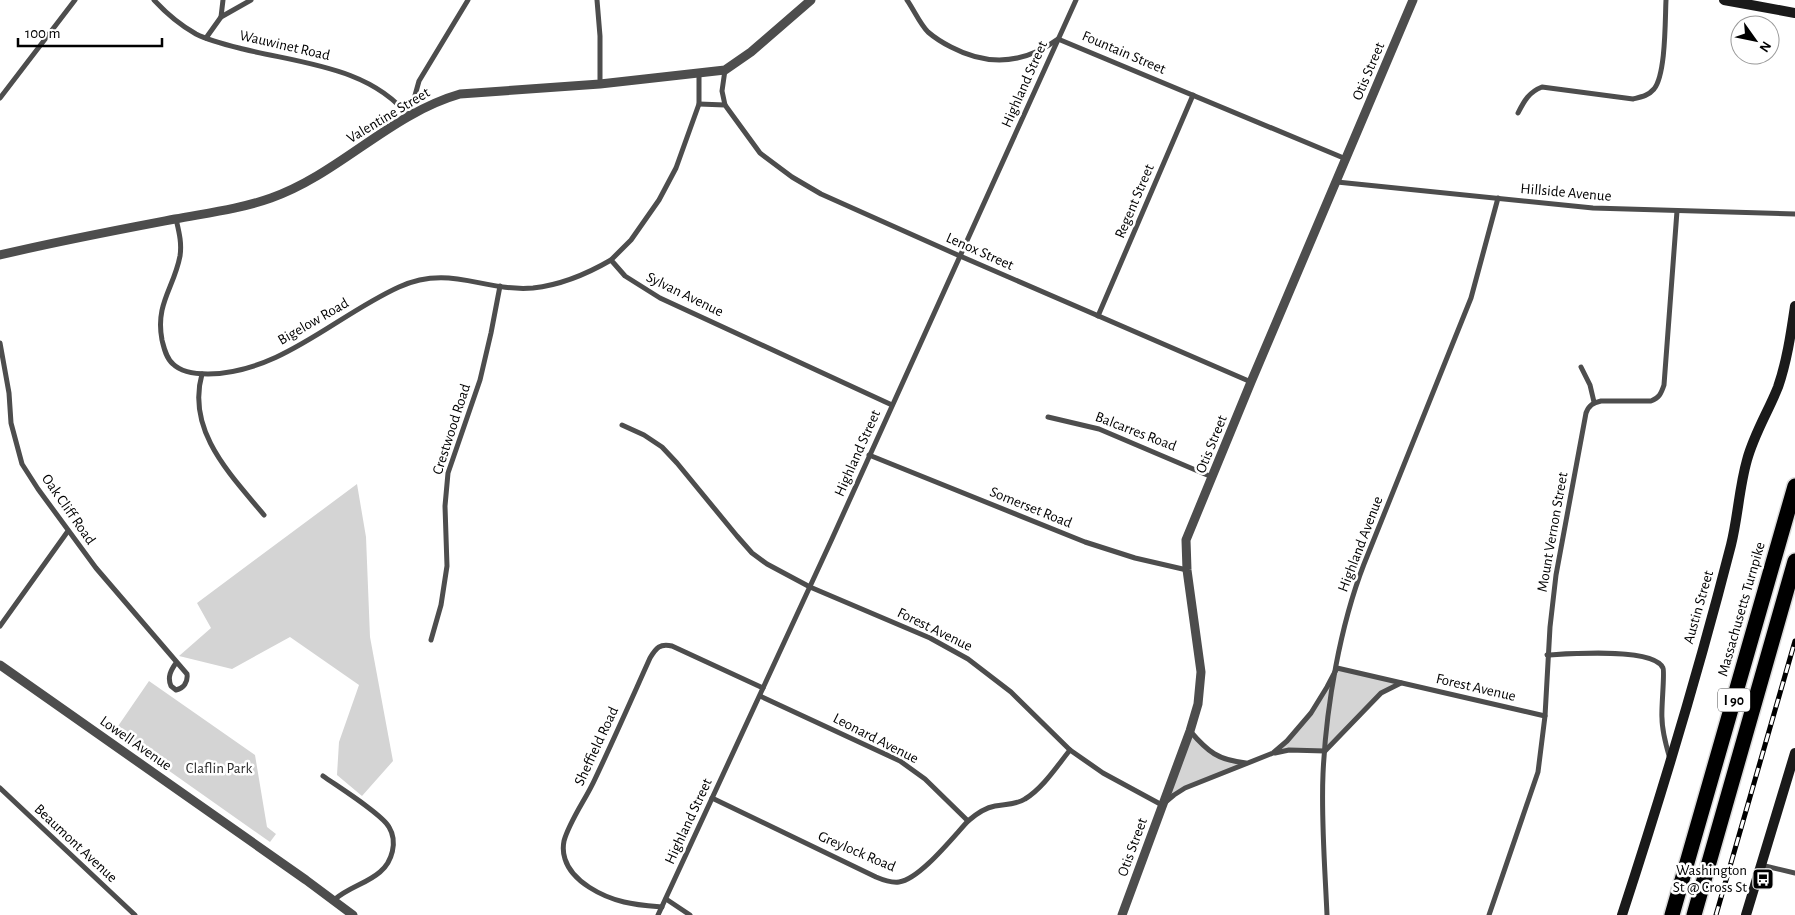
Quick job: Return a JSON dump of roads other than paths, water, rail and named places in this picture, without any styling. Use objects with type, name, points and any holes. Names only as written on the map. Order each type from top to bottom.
[{"type":"highway","name":"Massachusetts Turnpike","points":[[1672,915],[1795,486]]},
{"type":"highway","name":"I 90","points":[[1694,915],[1795,561]]},
{"type":"main road","points":[[1724,0],[1795,13]]},
{"type":"main road","name":"Austin Street","points":[[1622,915],[1670,761],[1731,546],[1746,462],[1751,445],[1780,379],[1787,353],[1795,306]]},
{"type":"main road","points":[[1746,915],[1795,753]]},
{"type":"street","points":[[0,98],[74,0]]},
{"type":"street","name":"Wauwinet Road","points":[[154,0],[177,22],[196,34],[221,44],[334,69],[365,82],[398,103],[409,117]]},
{"type":"street","points":[[206,38],[220,17],[224,0]]},
{"type":"street","points":[[220,17],[251,0]]},
{"type":"street","points":[[409,117],[419,81],[468,0]]},
{"type":"street","points":[[597,0],[600,36],[600,84]]},
{"type":"street","name":"Valentine Street","points":[[0,255],[230,209],[271,198],[293,189],[409,117],[440,100],[460,94],[600,84],[724,70],[752,52],[811,0]]},
{"type":"street","name":"Fountain Street","points":[[908,0],[928,32],[944,43],[978,59],[1014,59],[1046,48],[1058,39],[1346,159]]},
{"type":"street","name":"Highland Street","points":[[658,915],[760,696],[1076,0]]},
{"type":"street","name":"Otis Street","points":[[1122,915],[1190,731],[1198,704],[1202,672],[1187,570],[1186,540],[1413,0]]},
{"type":"street","points":[[1518,113],[1533,91],[1542,87],[1633,99],[1645,96],[1654,89],[1659,80],[1665,29],[1666,0]]},
{"type":"street","points":[[699,104],[725,105],[722,91],[724,70]]},
{"type":"street","points":[[611,260],[630,240],[659,200],[676,168],[699,104],[699,74]]},
{"type":"street","name":"Regent Street","points":[[1098,316],[1193,95]]},
{"type":"street","name":"Lenox Street","points":[[725,105],[760,153],[821,194],[1251,382]]},
{"type":"street","name":"Hillside Avenue","points":[[1337,182],[1593,208],[1795,214]]},
{"type":"street","name":"Highland Avenue","points":[[1327,915],[1323,795],[1325,751],[1337,668],[1349,606],[1477,281],[1498,198]]},
{"type":"street","points":[[1581,367],[1590,385],[1594,402],[1651,401],[1656,400],[1662,392],[1677,211]]},
{"type":"street","name":"Bigelow Road","points":[[176,219],[181,241],[180,255],[161,312],[162,336],[168,358],[174,365],[183,370],[202,374],[234,372],[272,360],[385,294],[419,280],[452,278],[500,286],[532,288],[564,282],[594,270],[611,260]]},
{"type":"street","name":"Sylvan Avenue","points":[[611,260],[625,276],[660,298],[892,405]]},
{"type":"street","name":"Crestwood Road","points":[[431,640],[441,605],[448,566],[445,506],[448,473],[480,380],[500,286]]},
{"type":"street","name":"Oak Cliff Road","points":[[0,343],[9,393],[11,423],[22,464],[68,531],[125,604],[176,662],[187,676],[184,686],[176,690],[171,686],[169,680],[176,662]]},
{"type":"street","points":[[202,374],[198,394],[200,421],[220,462],[264,515]]},
{"type":"street","name":"Mount Vernon Street","points":[[1489,915],[1533,788],[1540,757],[1547,655],[1556,575],[1586,413],[1588,407],[1594,402]]},
{"type":"street","name":"Balcarres Road","points":[[1048,418],[1100,429],[1212,476]]},
{"type":"street","name":"Forest Avenue","points":[[622,425],[644,435],[662,447],[752,553],[781,573],[930,638],[968,659],[1011,692],[1070,750],[1103,773],[1162,805]]},
{"type":"street","name":"Somerset Road","points":[[870,455],[1085,542],[1134,558],[1187,570]]},
{"type":"street","points":[[0,626],[68,531]]},
{"type":"street","name":"Sheffield Road","points":[[662,907],[616,900],[589,887],[578,879],[570,870],[563,851],[568,830],[595,779],[650,658],[658,646],[664,644],[672,646],[763,688]]},
{"type":"street","points":[[1547,655],[1619,654],[1638,656],[1659,663],[1663,667],[1664,674],[1662,700],[1663,735],[1670,761]]},
{"type":"street","name":"Lowell Avenue","points":[[0,665],[353,915]]},
{"type":"street","points":[[1273,754],[1311,713],[1337,668]]},
{"type":"street","name":"Forest Avenue","points":[[1337,668],[1544,716]]},
{"type":"street","points":[[1162,805],[1185,788],[1273,754],[1289,750],[1325,751],[1381,693],[1402,683]]},
{"type":"street","name":"Leonard Avenue","points":[[760,696],[900,761],[925,779],[968,821]]},
{"type":"street","points":[[1190,731],[1212,754],[1233,762],[1248,764]]},
{"type":"street","name":"Greylock Road","points":[[712,798],[888,881],[898,882],[910,878],[920,871],[968,821],[986,808],[1015,804],[1025,800],[1035,792],[1070,750]]},
{"type":"street","points":[[323,776],[383,820],[391,831],[394,845],[391,858],[379,873],[350,888],[334,900]]},
{"type":"street","name":"Beaumont Avenue","points":[[0,788],[135,915]]},
{"type":"street","points":[[1761,865],[1795,873]]},
{"type":"street","points":[[666,900],[690,915]]},
{"type":"railway","points":[[1716,915],[1795,641]]},
{"type":"place","name":"Washington St @ Cross St","points":[[1763,879]]},
{"type":"park label","name":"Claflin Park","points":[[219,768]]}]
